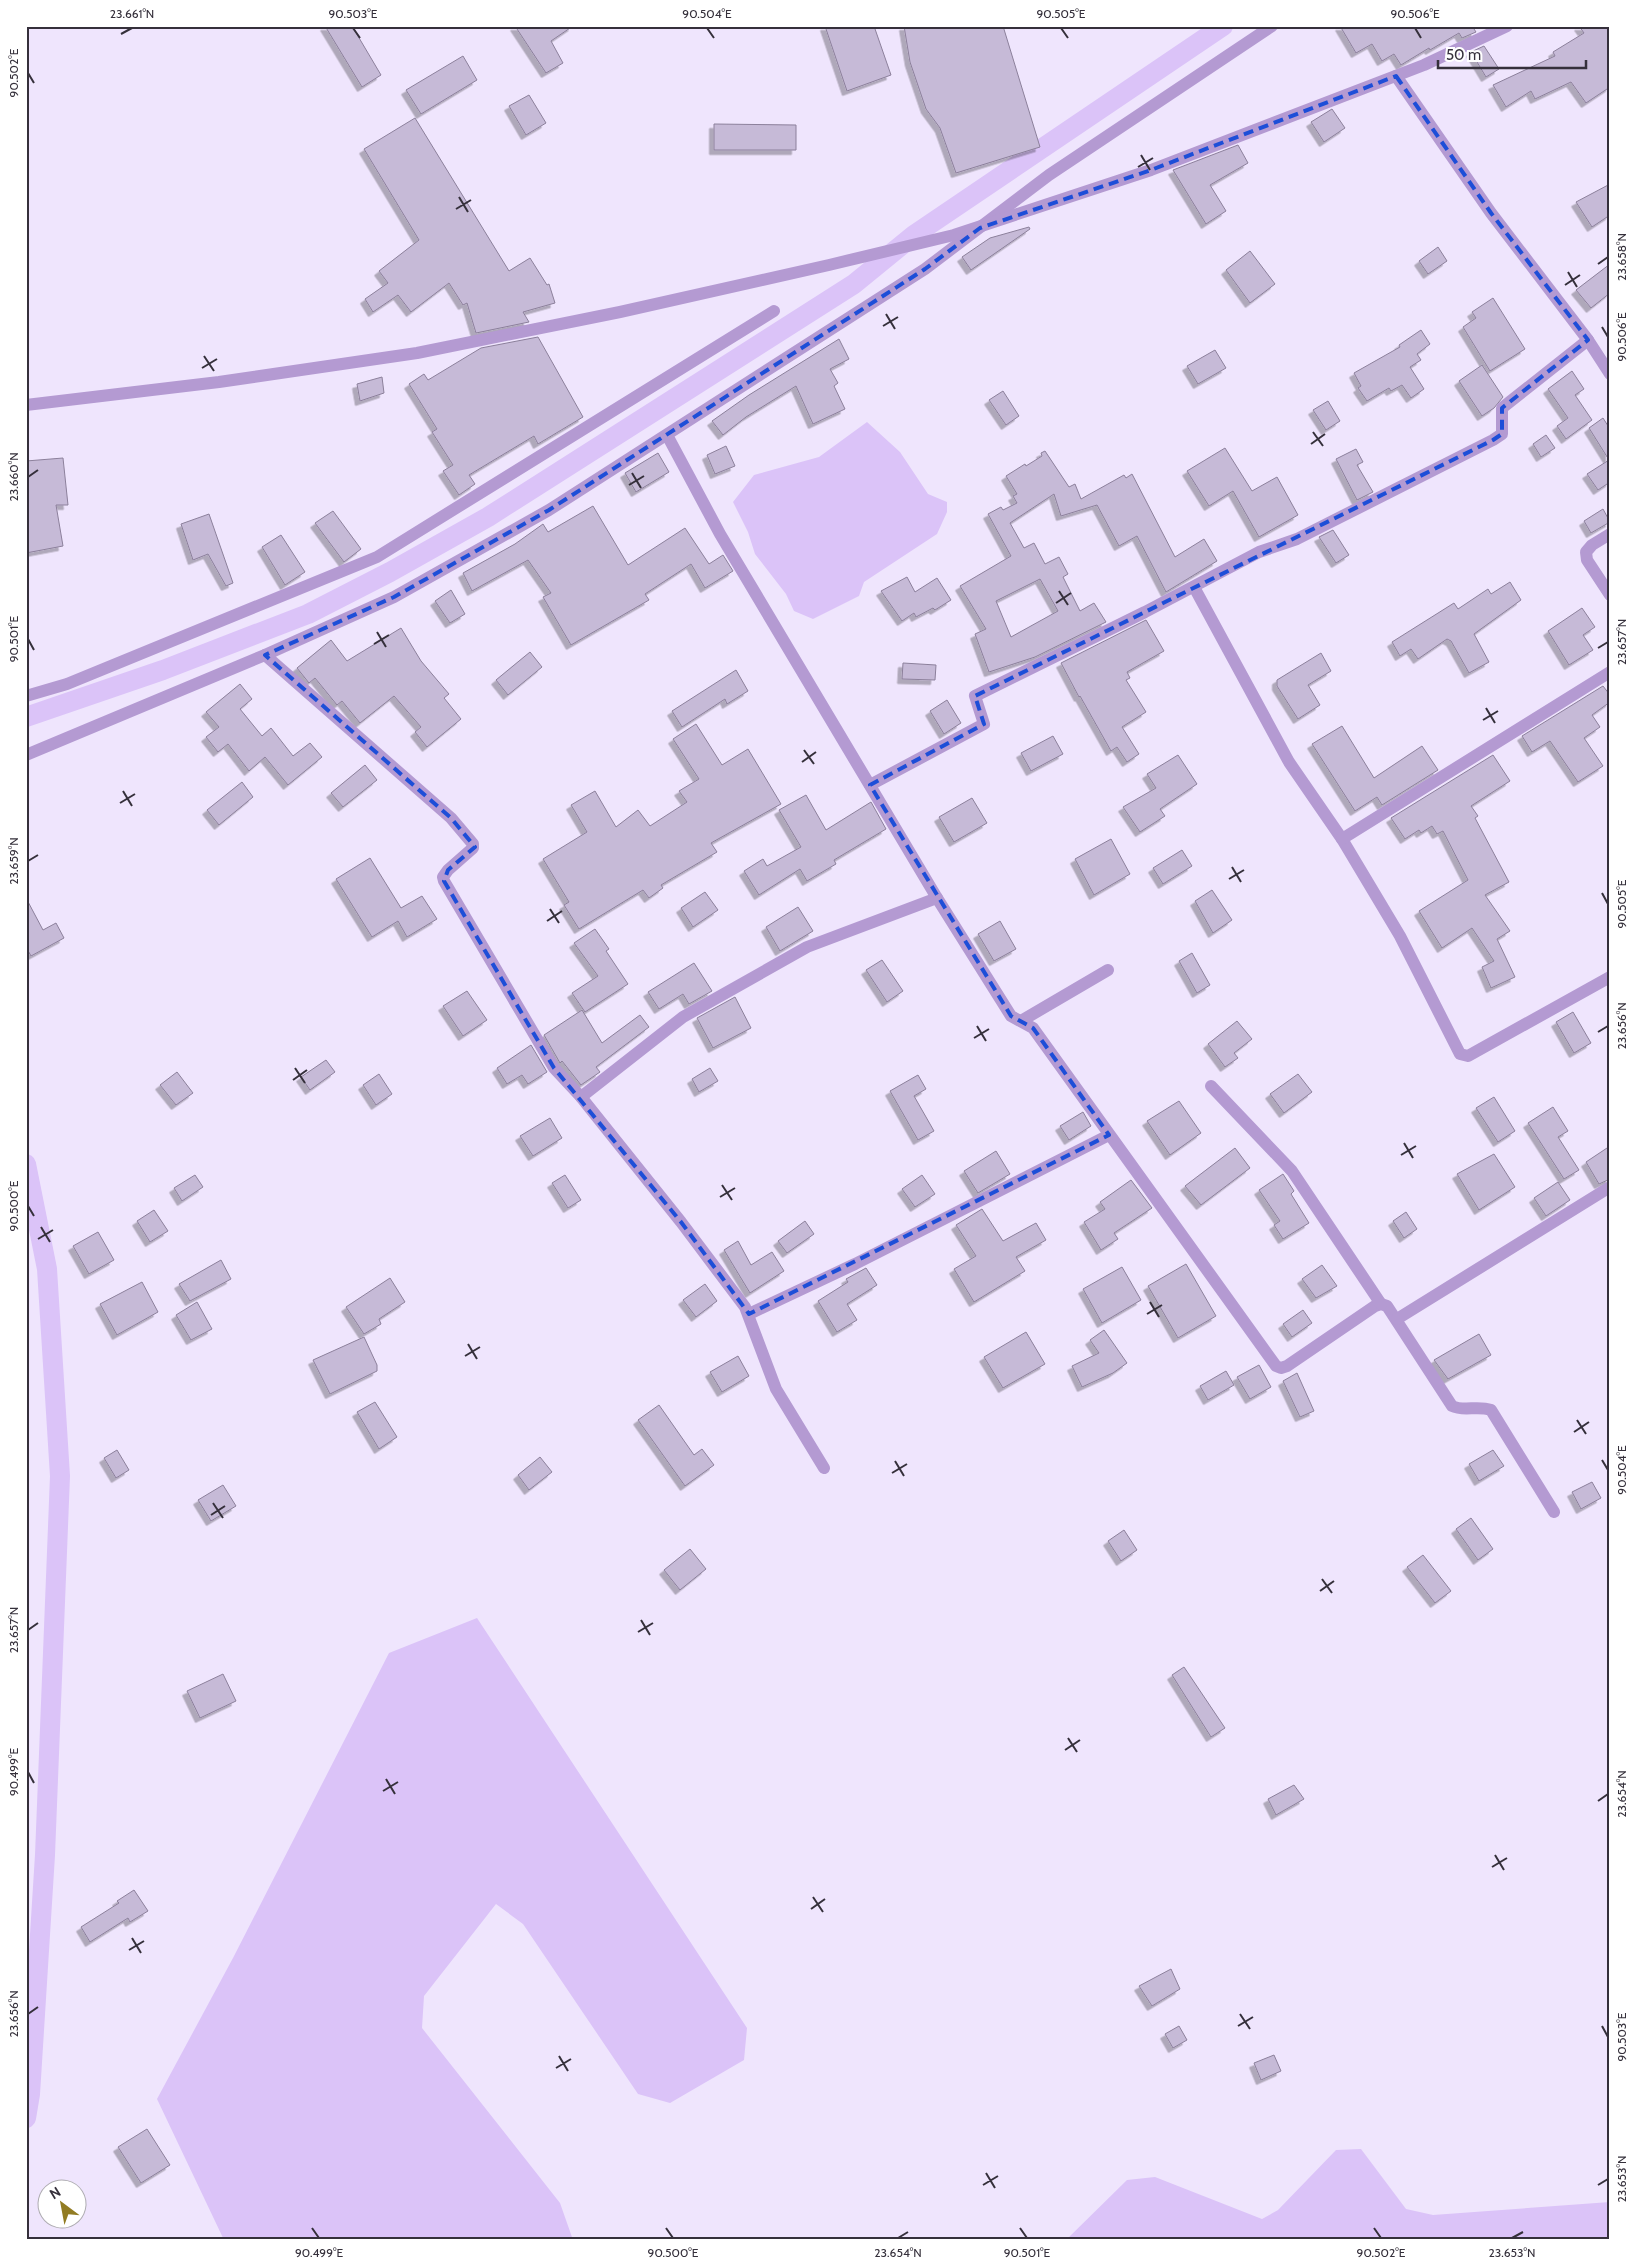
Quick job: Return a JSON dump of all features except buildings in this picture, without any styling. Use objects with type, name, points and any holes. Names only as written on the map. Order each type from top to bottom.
[{"type":"street","points":[[26,755],[265,655],[394,597],[549,510],[925,269],[1049,174],[1272,26]]},
{"type":"street","points":[[26,405],[219,382],[418,353],[620,312],[954,235],[1151,170],[1424,65],[1507,26]]},
{"type":"street","points":[[1396,76],[1490,213],[1588,340],[1610,374]]},
{"type":"street","points":[[26,696],[67,684],[377,557],[774,311]]},
{"type":"street","points":[[870,785],[984,724],[975,696],[1194,587],[1259,552],[1297,539],[1493,440],[1502,434],[1502,408],[1588,340]]},
{"type":"street","points":[[667,435],[720,534],[937,898],[1012,1016],[1033,1028],[1276,1366],[1281,1368],[1287,1366],[1381,1304]]},
{"type":"street","points":[[1610,534],[1592,545],[1586,552],[1588,560],[1610,595]]},
{"type":"street","points":[[1194,587],[1288,762],[1342,839],[1400,936],[1460,1054],[1468,1056],[1610,977]]},
{"type":"street","points":[[265,655],[451,818],[473,844],[473,848],[448,870],[443,877],[444,881],[554,1068],[581,1097],[681,1222],[749,1314],[776,1388],[824,1468]]},
{"type":"street","points":[[1342,839],[1610,672]]},
{"type":"street","points":[[581,1097],[684,1017],[806,947],[937,898]]},
{"type":"street","points":[[1021,1021],[1108,970]]},
{"type":"street","points":[[1210,1086],[1292,1171],[1381,1304],[1387,1306],[1397,1320],[1452,1406],[1459,1410],[1481,1406],[1491,1410],[1554,1512]]},
{"type":"street","points":[[749,1314],[855,1264],[1109,1135]]},
{"type":"street","points":[[1397,1320],[1610,1187]]},
{"type":"highlighted area","points":[[1396,76],[1491,213],[1588,340],[1502,408],[1502,434],[1493,440],[975,696],[984,724],[870,785],[1011,1016],[1033,1028],[1109,1135],[749,1314],[681,1222],[554,1068],[444,881],[448,870],[475,847],[451,818],[265,655],[394,597],[549,510],[925,269],[980,228],[1151,170]]},
{"type":"shaded area","points":[[867,422],[900,452],[928,494],[947,502],[947,512],[937,534],[864,582],[859,596],[813,619],[794,611],[786,594],[755,554],[748,532],[733,502],[754,475],[819,457]]},
{"type":"shaded area","points":[[477,1618],[747,2028],[744,2060],[670,2103],[638,2094],[523,1924],[496,1904],[424,1996],[422,2028],[560,2203],[573,2240],[224,2240],[157,2099],[233,1958],[389,1653]]},
{"type":"shaded area","points":[[1361,2149],[1406,2209],[1433,2215],[1610,2202],[1610,2240],[1066,2240],[1127,2180],[1155,2177],[1262,2219],[1278,2210],[1336,2150]]},
{"type":"waterway","points":[[26,717],[163,670],[308,614],[390,572],[488,517],[854,284],[914,235],[1223,26]]},
{"type":"waterway","points":[[26,1164],[47,1269],[60,1476],[45,1855],[30,2094],[26,2118]]}]
